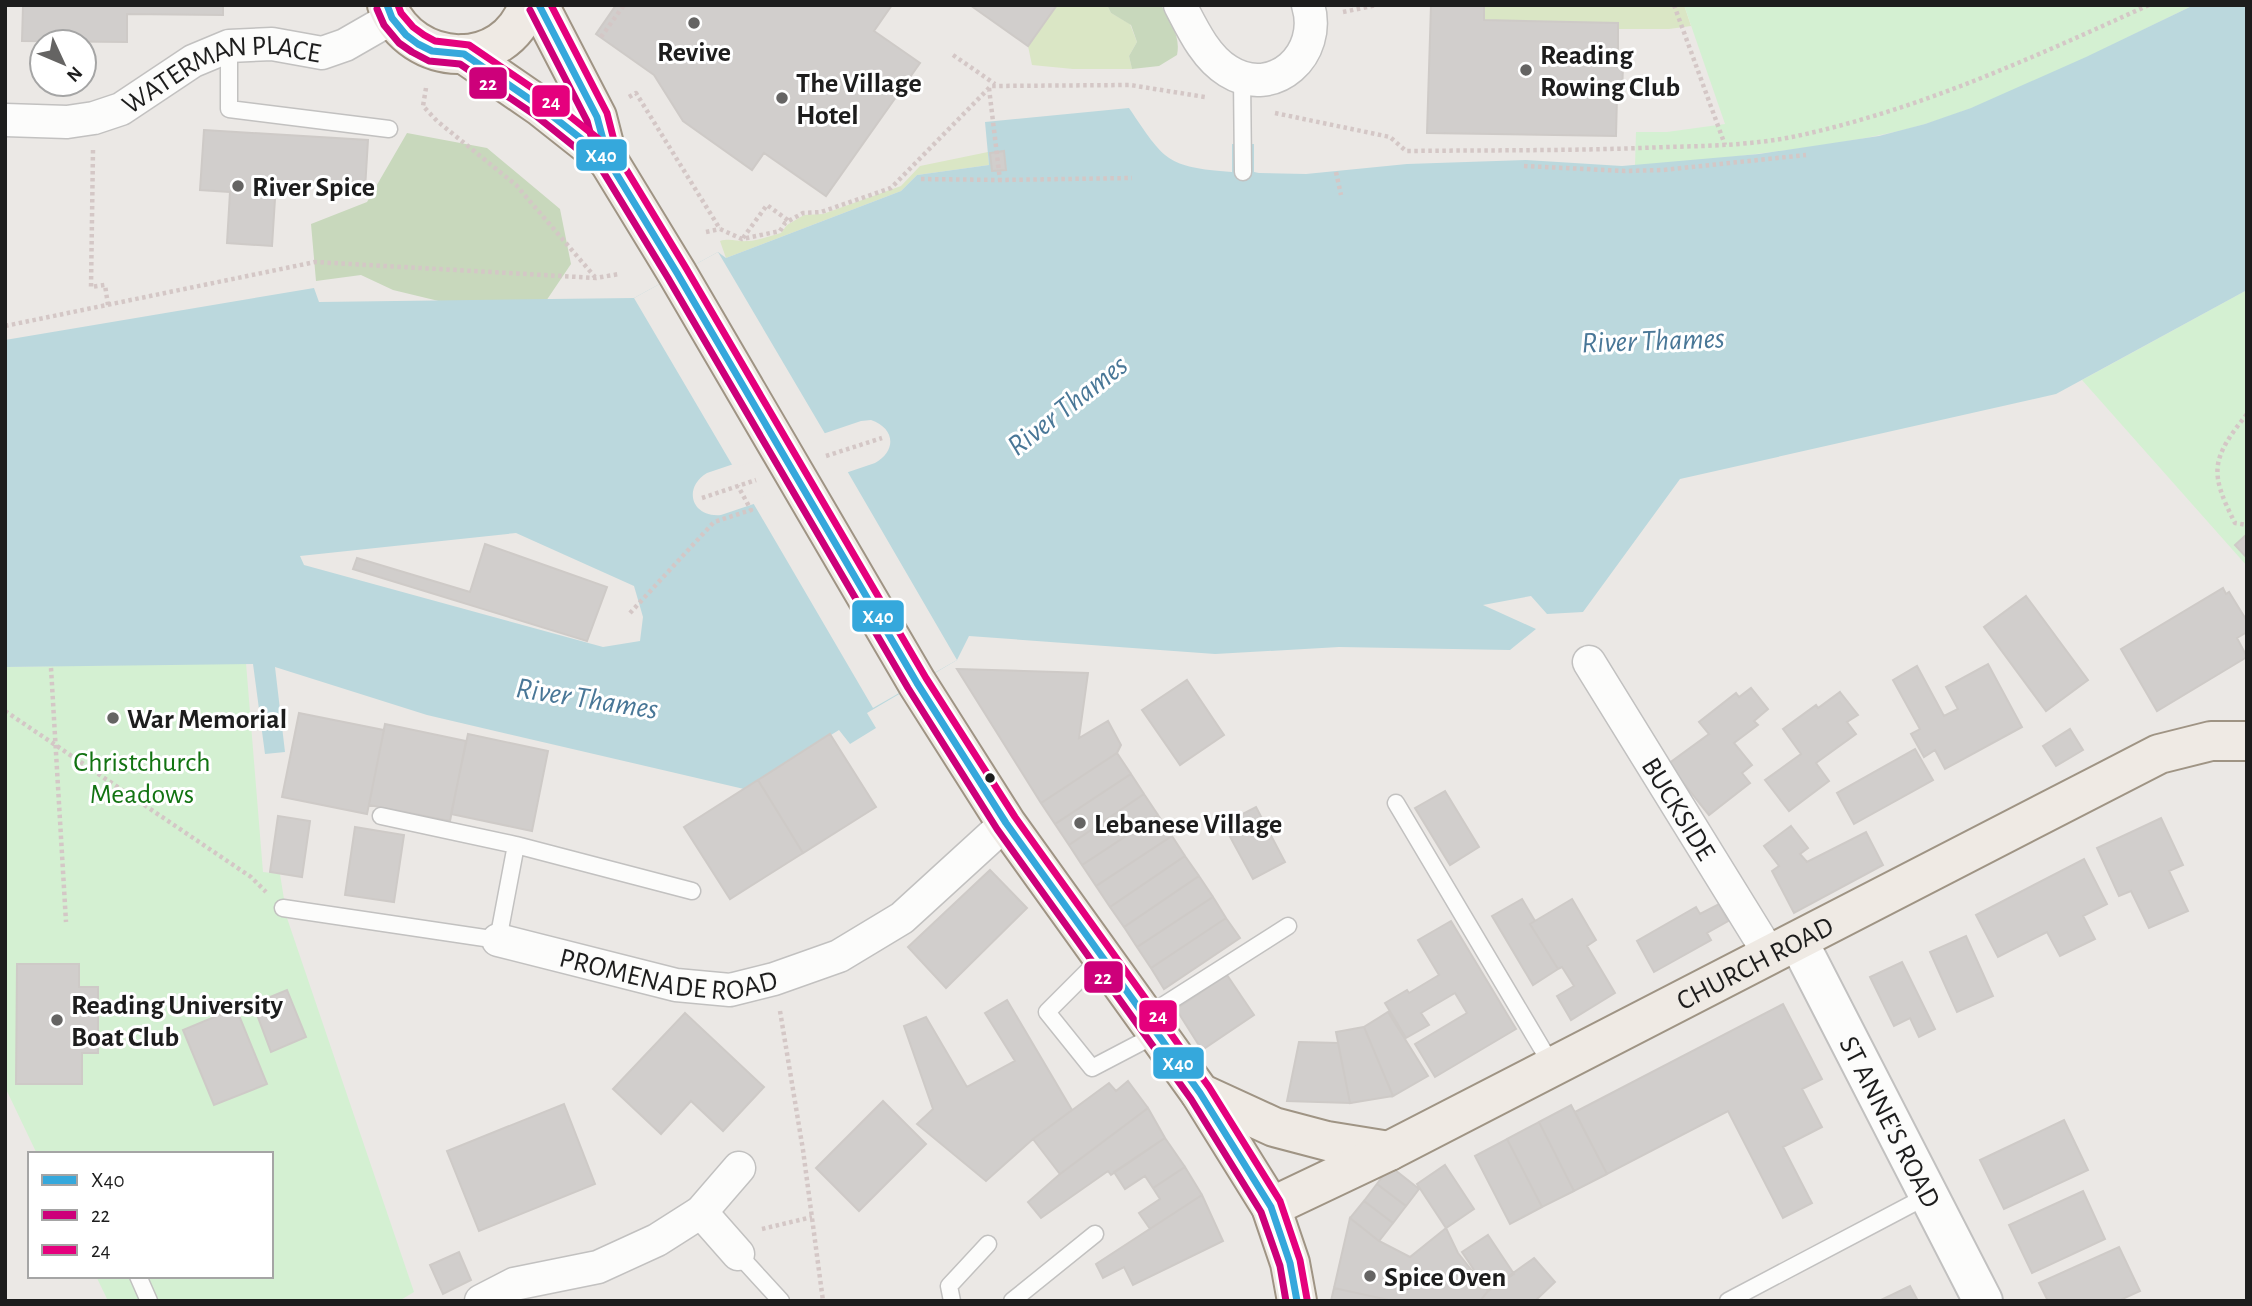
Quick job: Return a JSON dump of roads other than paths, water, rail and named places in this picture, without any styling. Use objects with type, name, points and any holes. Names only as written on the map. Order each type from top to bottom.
[{"type":"main road","points":[[389,11],[406,35],[418,44],[432,51],[451,55],[486,49],[503,38],[513,30],[528,5]]},
{"type":"main road","points":[[539,5],[597,117],[608,160],[917,683],[1006,823],[1200,1093],[1271,1207],[1290,1263],[1297,1301]]},
{"type":"main road","points":[[464,54],[541,107],[608,160]]},
{"type":"main road","name":"CHURCH ROAD","points":[[1271,1207],[1389,1151],[2159,754],[2211,741],[2247,741]]},
{"type":"main road","points":[[1200,1093],[1274,1127],[1326,1141],[1389,1151]]},
{"type":"street","points":[[1180,5],[1196,36],[1227,71],[1241,92],[1259,80],[1276,77],[1302,56],[1310,41],[1312,24],[1308,5]]},
{"type":"street","name":"WATERMAN PLACE","points":[[5,120],[67,122],[94,118],[121,109],[194,61],[229,46],[272,44],[322,53],[353,41],[389,11]]},
{"type":"street","name":"BUCKSIDE","points":[[1589,662],[1784,948]]},
{"type":"street","name":"PROMENADE ROAD","points":[[498,940],[676,985],[730,990],[774,979],[839,956],[902,918],[1006,823]]},
{"type":"street","name":"ST ANNE'S ROAD","points":[[1784,948],[1929,1195],[1983,1301]]},
{"type":"street","points":[[481,1301],[514,1284],[598,1267],[657,1240],[701,1212],[739,1168]]},
{"type":"street","points":[[701,1212],[731,1245]]},
{"type":"lane","points":[[229,46],[229,109],[389,128]]},
{"type":"lane","points":[[1241,92],[1243,172]]},
{"type":"lane","points":[[1396,803],[1553,1067]]},
{"type":"lane","points":[[381,816],[516,845],[692,891]]},
{"type":"lane","points":[[498,940],[516,845]]},
{"type":"lane","name":"PROMENADE ROAD","points":[[282,908],[498,940]]},
{"type":"lane","points":[[1102,957],[1047,1012],[1092,1068],[1288,926]]},
{"type":"lane","points":[[1728,1301],[1929,1195]]},
{"type":"lane","points":[[1012,1301],[1095,1234]]},
{"type":"lane","points":[[952,1301],[948,1286],[988,1244]]},
{"type":"lane","points":[[731,1245],[781,1301]]},
{"type":"lane","points":[[139,1278],[149,1301]]},
{"type":"water","name":"River Thames","points":[[2194,5],[2247,5],[2247,290],[2056,394],[1680,479],[1583,612],[1547,614],[1531,596],[1483,605],[1536,629],[1510,650],[1339,647],[1215,654],[969,636],[957,660],[867,713],[876,728],[850,744],[839,730],[744,789],[427,715],[275,667],[285,752],[265,754],[253,664],[5,667],[5,340],[314,288],[319,302],[634,298],[718,252],[726,258],[901,191],[917,175],[989,165],[985,122],[1129,108],[1151,140],[1169,158],[1193,167],[1232,172],[1232,144],[1254,144],[1254,172],[1259,173],[1306,174],[1407,164],[1526,160],[1622,166],[1759,154],[1879,136],[1971,108]],"holes":[[[871,420],[885,428],[890,440],[887,452],[875,463],[721,515],[703,512],[694,501],[695,486],[707,473],[861,421]],[[516,533],[634,586],[643,617],[640,641],[603,647],[304,565],[300,556]]]},
{"type":"place","name":"Revive","points":[[694,23]]},
{"type":"place","name":"Reading Rowing Club","points":[[1526,70]]},
{"type":"place","name":"The Village Hotel","points":[[782,98]]},
{"type":"place","name":"River Spice","points":[[238,186]]},
{"type":"place","name":"War Memorial","points":[[113,718]]},
{"type":"place","name":"Lebanese Village","points":[[1080,823]]},
{"type":"place","name":"Reading University Boat Club","points":[[57,1020]]},
{"type":"place","name":"Spice Oven","points":[[1370,1276]]},
{"type":"park label","name":"Christchurch Meadows","points":[[142,777]]}]
